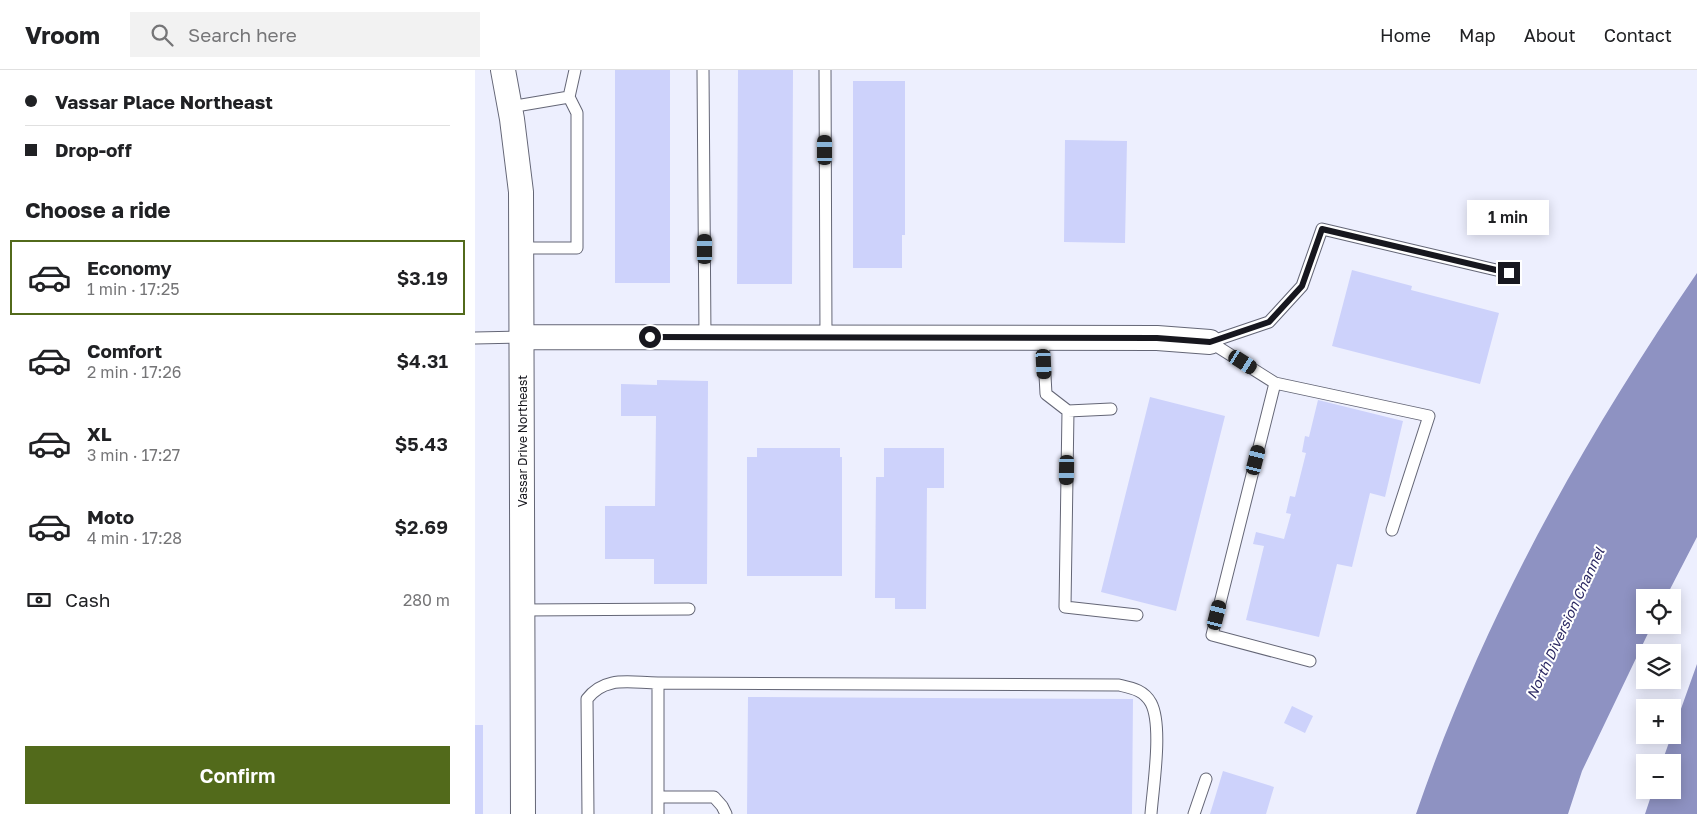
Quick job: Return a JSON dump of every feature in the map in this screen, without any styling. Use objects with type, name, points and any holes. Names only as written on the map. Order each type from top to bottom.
[{"type":"street","name":"Vassar Drive Northeast","points":[[503,70],[510,107],[521,192],[523,814]]},
{"type":"street","points":[[522,337],[1157,338],[1210,342]]},
{"type":"lane","points":[[521,248],[577,248],[577,112],[569,97],[575,70]]},
{"type":"lane","points":[[703,70],[705,337]]},
{"type":"lane","points":[[825,70],[826,338]]},
{"type":"lane","points":[[510,107],[569,97]]},
{"type":"lane","points":[[1210,342],[1269,322],[1302,286],[1322,229],[1509,273]]},
{"type":"lane","points":[[475,338],[522,337]]},
{"type":"lane","points":[[1043,338],[1046,394],[1068,412],[1111,408]]},
{"type":"lane","points":[[1210,342],[1275,382],[1429,416],[1393,530]]},
{"type":"lane","points":[[1275,382],[1212,635],[1310,662]]},
{"type":"lane","points":[[1068,412],[1065,607],[1137,615]]},
{"type":"lane","points":[[523,610],[689,609]]},
{"type":"lane","points":[[588,814],[587,699],[595,689],[608,682],[1119,685],[1134,688],[1145,695],[1151,703],[1156,719],[1151,814]]},
{"type":"lane","points":[[658,683],[658,814]]},
{"type":"lane","points":[[1194,814],[1206,779]]},
{"type":"lane","points":[[658,797],[715,797],[725,814]]},
{"type":"water","name":"North Diversion Channel","points":[[1697,273],[1697,537],[1670,589],[1636,589],[1636,634],[1648,634],[1643,644],[1636,644],[1636,658],[1582,771],[1568,814],[1416,814],[1472,671],[1504,602],[1538,534],[1575,467],[1654,337]]},
{"type":"water","points":[[1697,664],[1697,814],[1645,814],[1650,799],[1681,799],[1681,754],[1665,754],[1668,744],[1681,744],[1681,709]]},
{"type":"building","points":[[615,70],[670,70],[670,283],[615,283]]},
{"type":"building","points":[[738,70],[793,70],[792,284],[737,284]]},
{"type":"building","points":[[853,81],[905,81],[905,235],[902,235],[902,268],[853,268]]},
{"type":"building","points":[[1065,140],[1127,141],[1125,243],[1064,242]]},
{"type":"building","points":[[1352,270],[1412,286],[1411,290],[1499,313],[1480,384],[1332,346]]},
{"type":"building","points":[[657,380],[708,381],[707,584],[654,584],[654,559],[605,559],[605,506],[655,506],[656,416],[621,416],[621,384],[657,385]]},
{"type":"building","points":[[1150,397],[1225,416],[1176,611],[1101,592]]},
{"type":"building","points":[[1318,400],[1403,421],[1385,497],[1370,493],[1352,567],[1337,564],[1319,637],[1246,620],[1264,546],[1253,544],[1256,532],[1284,539],[1291,514],[1286,513],[1290,496],[1295,497],[1306,453],[1302,452],[1305,436],[1309,437]]},
{"type":"building","points":[[757,448],[840,448],[840,457],[842,457],[842,576],[747,576],[747,457],[757,457]]},
{"type":"building","points":[[884,448],[944,448],[944,488],[927,488],[926,609],[895,609],[895,598],[875,598],[876,477],[884,477]]},
{"type":"building","points":[[748,697],[1133,699],[1132,814],[747,814]]},
{"type":"building","points":[[1292,706],[1313,716],[1305,733],[1284,723]]},
{"type":"building","points":[[475,725],[483,725],[483,814],[475,814]]},
{"type":"building","points":[[1223,771],[1274,787],[1266,814],[1210,814]]},
{"type":"route","points":[[650,337],[1157,338],[1210,342],[1269,322],[1302,286],[1322,229],[1509,273]]}]
